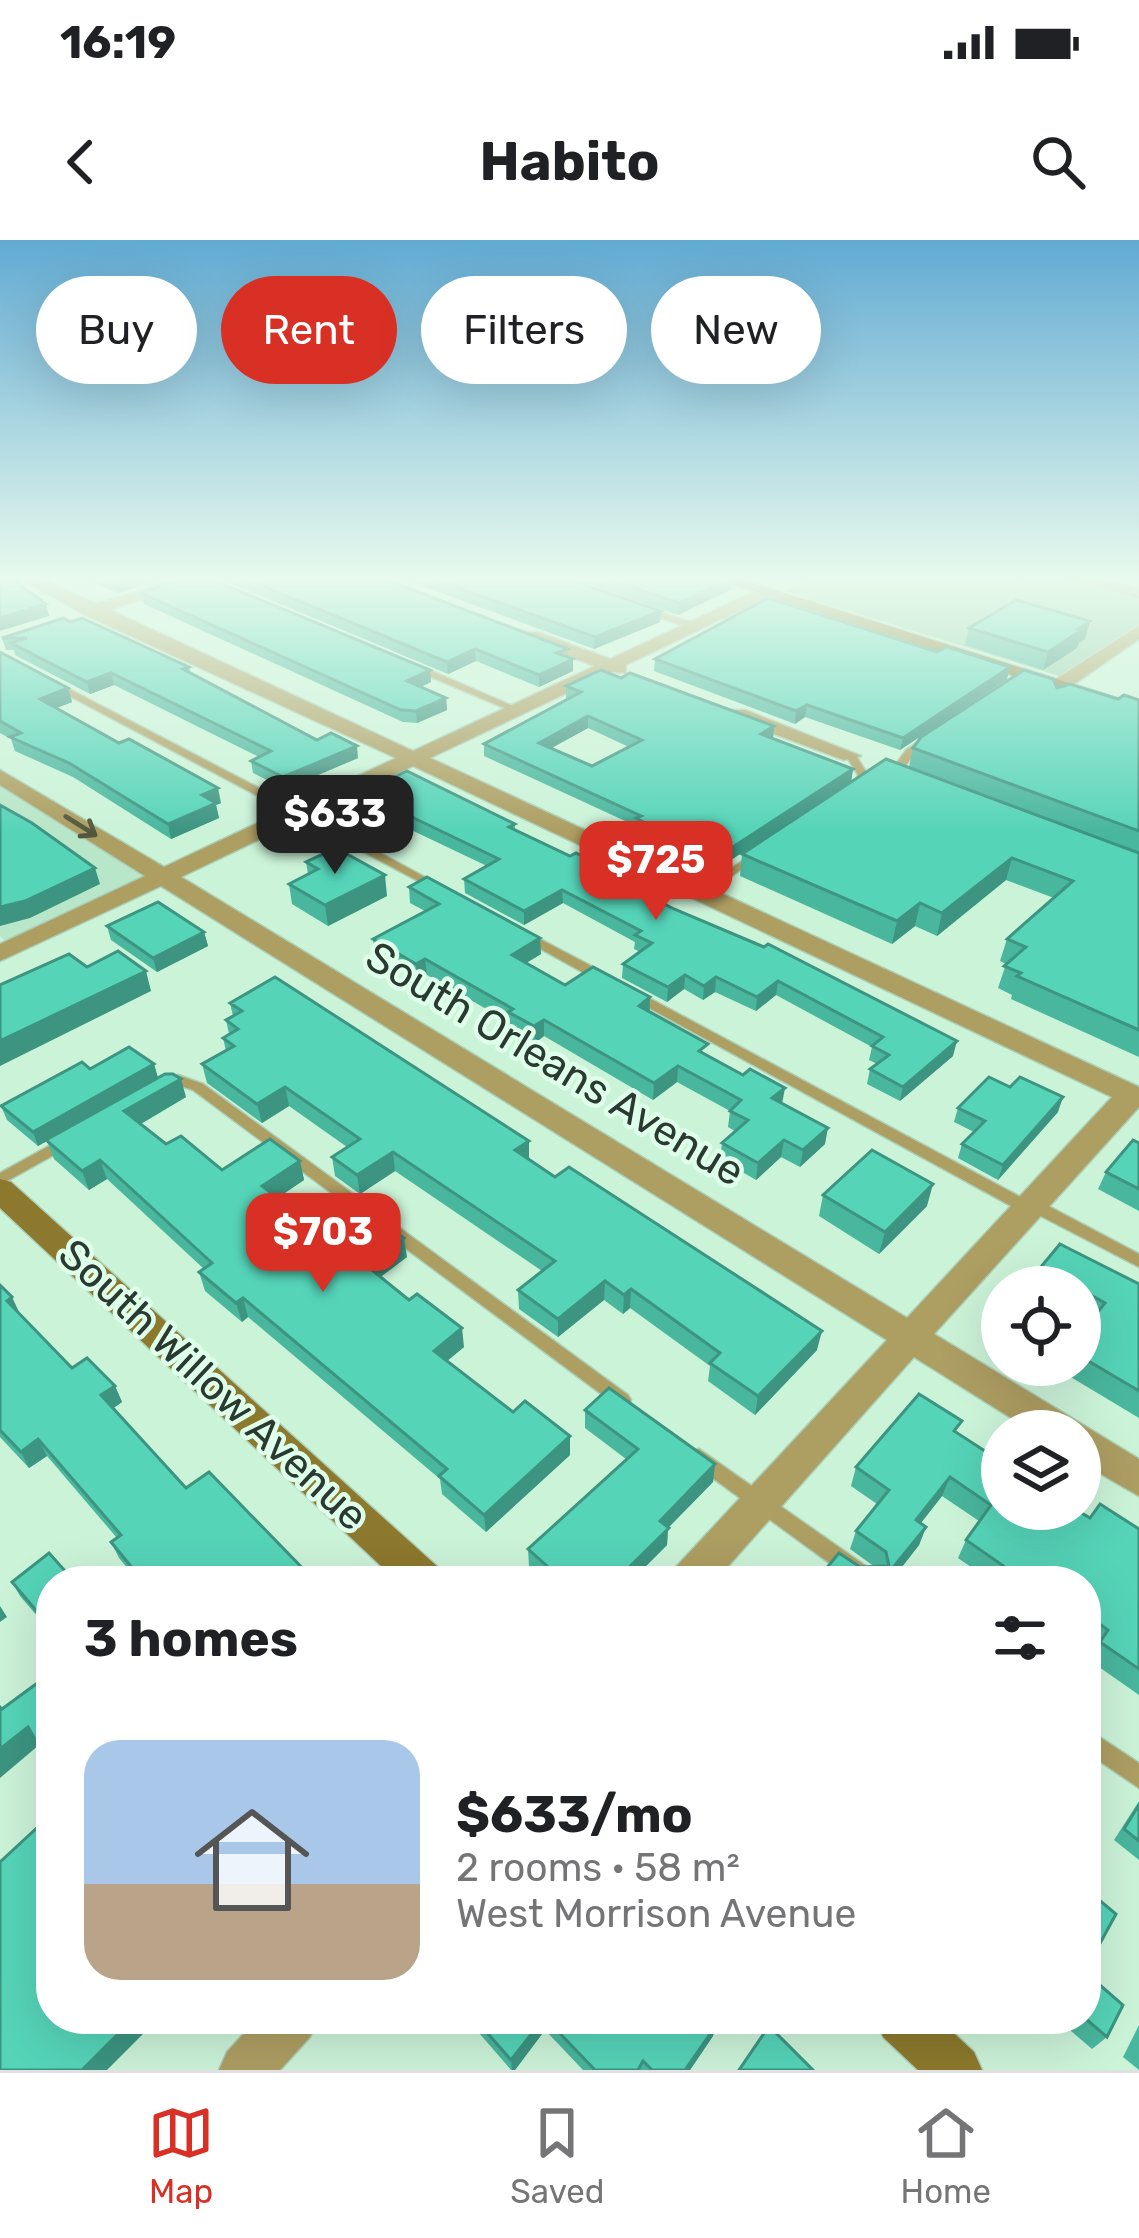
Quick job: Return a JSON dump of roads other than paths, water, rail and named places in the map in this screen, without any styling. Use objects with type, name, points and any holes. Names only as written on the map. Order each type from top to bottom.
[{"type":"street","points":[[208,662],[1135,1096],[702,1566]]},
{"type":"street","points":[[602,662],[650,680]]},
{"type":"street","points":[[3,947],[615,662]]},
{"type":"street","points":[[976,662],[1062,692],[1139,710]]},
{"type":"street","points":[[1062,692],[1099,662]]},
{"type":"street","points":[[717,706],[850,756]]},
{"type":"street","points":[[894,774],[918,782]]},
{"type":"street","name":"South Orleans Avenue","points":[[0,776],[1030,1410]]},
{"type":"street","name":"South Willow Avenue","points":[[0,1185],[409,1566]]},
{"type":"street","points":[[1101,1455],[1139,1479]]},
{"type":"street","points":[[245,2070],[278,2034]]},
{"type":"street","points":[[917,2034],[956,2070]]},
{"type":"lane","points":[[406,663],[517,710]]},
{"type":"lane","points":[[40,676],[462,901]]},
{"type":"lane","points":[[894,774],[910,752],[946,729]]},
{"type":"lane","points":[[841,800],[859,789],[863,776],[850,756]]},
{"type":"lane","points":[[698,893],[770,847]]},
{"type":"lane","points":[[503,923],[1139,1262]]},
{"type":"lane","points":[[150,1092],[178,1080],[198,1087],[629,1406]]},
{"type":"lane","points":[[0,1185],[75,1136]]},
{"type":"lane","points":[[685,1447],[849,1566]]},
{"type":"lane","points":[[1101,1750],[1139,1778]]}]
